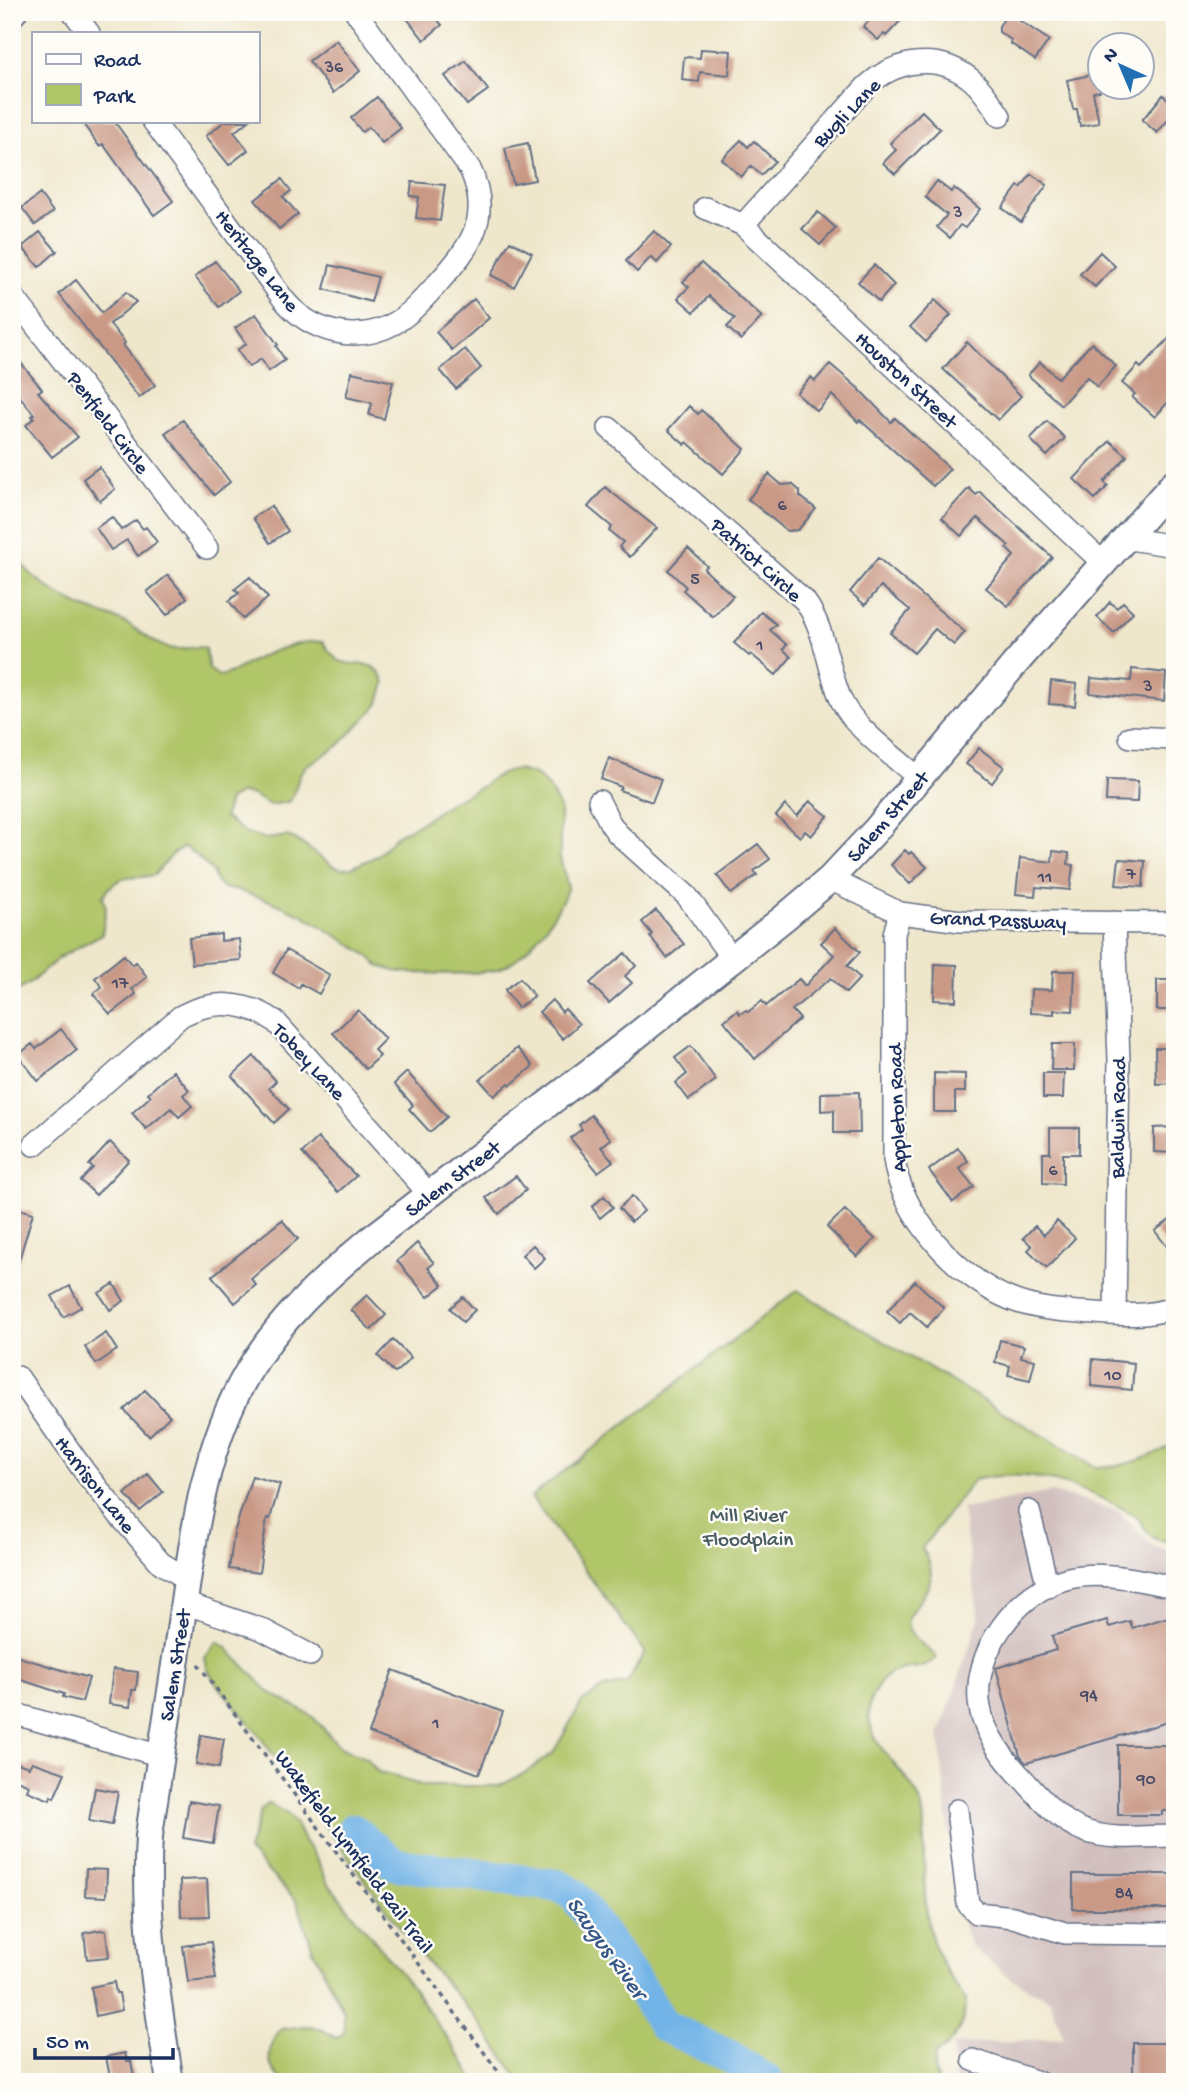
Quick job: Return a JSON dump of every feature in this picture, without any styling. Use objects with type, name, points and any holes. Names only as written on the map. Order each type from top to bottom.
[{"type":"main road","name":"Salem Street","points":[[170,2082],[153,1974],[147,1881],[149,1836],[202,1496],[214,1448],[235,1397],[254,1363],[286,1318],[320,1282],[370,1240],[733,960],[830,879],[919,779],[1102,562],[1175,481]]},
{"type":"street","points":[[73,12],[88,32]]},
{"type":"street","name":"Heritage Lane","points":[[154,122],[284,300],[297,313],[321,328],[349,334],[377,331],[394,324],[416,306],[465,252],[474,237],[479,220],[478,194],[470,169],[356,12]]},
{"type":"street","name":"Bugli Lane","points":[[743,225],[865,88],[889,70],[919,62],[939,64],[958,71],[982,90],[1000,116]]},
{"type":"street","name":"Houston Street","points":[[705,208],[743,225],[1102,562]]},
{"type":"street","name":"Penfield Circle","points":[[12,295],[207,548]]},
{"type":"street","name":"Patriot Circle","points":[[609,428],[804,600],[816,619],[845,708],[856,722],[919,779]]},
{"type":"street","points":[[1124,538],[1175,546]]},
{"type":"street","points":[[1130,737],[1175,739]]},
{"type":"street","points":[[599,801],[617,832],[687,896],[733,960]]},
{"type":"street","name":"Grand Passway","points":[[830,879],[900,913],[961,921],[1175,923]]},
{"type":"street","name":"Appleton Road","points":[[900,913],[894,934],[894,1159],[896,1178],[907,1203],[951,1259],[975,1280],[1010,1299],[1035,1306],[1115,1314],[1154,1313],[1175,1307]]},
{"type":"street","name":"Baldwin Road","points":[[1114,922],[1119,1060],[1115,1314]]},
{"type":"street","name":"Tobey Lane","points":[[34,1145],[181,1016],[204,1006],[229,1003],[253,1009],[275,1021],[430,1195]]},
{"type":"street","name":"Harrison Lane","points":[[18,1377],[52,1428],[119,1515],[186,1591],[310,1655]]},
{"type":"street","points":[[1029,1511],[1048,1587]]},
{"type":"street","points":[[1175,1587],[1127,1578],[1093,1576],[1068,1578],[1048,1587],[1014,1612],[993,1638],[983,1668],[979,1695],[990,1737],[1037,1795],[1073,1827],[1112,1837],[1175,1836]]},
{"type":"street","points":[[12,1713],[161,1756]]},
{"type":"street","points":[[957,1810],[968,1904],[977,1913],[1013,1917],[1065,1933],[1175,1934]]},
{"type":"street","points":[[973,2060],[1038,2082]]},
{"type":"path","name":"Wakefield Lynnfield Rail Trail","points":[[179,1639],[506,2082]]},
{"type":"shaded area","points":[[1051,1492],[1118,1511],[1154,1547],[1175,1552],[1175,2082],[955,2082],[953,2045],[1064,2038],[1050,2000],[1012,1979],[971,1947],[956,1905],[939,1735],[979,1619],[962,1509]]},
{"type":"green space","points":[[12,552],[34,576],[70,601],[126,623],[162,646],[177,649],[205,648],[209,669],[219,676],[278,650],[315,642],[323,642],[338,660],[370,666],[380,674],[385,683],[378,705],[338,746],[306,766],[288,802],[270,805],[252,795],[241,793],[229,800],[224,817],[246,833],[266,839],[287,836],[333,866],[351,868],[377,856],[397,835],[491,779],[510,770],[536,775],[550,789],[560,808],[560,858],[568,887],[550,921],[521,955],[511,963],[492,971],[394,971],[379,966],[366,954],[303,915],[270,901],[223,888],[212,871],[184,847],[174,853],[154,875],[126,878],[109,888],[103,896],[106,909],[102,934],[60,957],[29,984],[12,994]]},
{"type":"green space","name":"Mill River Floodplain","points":[[797,1290],[1096,1467],[1137,1461],[1175,1443],[1175,1543],[1154,1538],[1136,1516],[1095,1495],[1036,1477],[995,1476],[974,1480],[922,1548],[931,1576],[923,1596],[908,1619],[908,1626],[913,1635],[937,1658],[924,1665],[891,1673],[874,1693],[869,1708],[873,1734],[914,1789],[922,1807],[925,1896],[930,1931],[942,1964],[966,2000],[958,2032],[935,2054],[934,2070],[938,2082],[521,2082],[476,2018],[415,1948],[255,1730],[215,1682],[205,1658],[217,1642],[226,1647],[269,1692],[312,1716],[340,1747],[367,1759],[378,1772],[425,1786],[499,1786],[525,1773],[553,1753],[582,1702],[604,1688],[627,1683],[645,1652],[531,1497]]},
{"type":"green space","points":[[269,1803],[287,1814],[296,1824],[327,1882],[412,1987],[467,2067],[474,2082],[286,2082],[274,2071],[270,2050],[281,2029],[305,2026],[323,2030],[336,2038],[344,2033],[344,2012],[313,1950],[297,1901],[248,1851],[261,1810]]},
{"type":"building","points":[[402,12],[431,12],[442,25],[424,40]]},
{"type":"building","points":[[877,12],[909,12],[886,36],[884,34],[878,40],[863,27]]},
{"type":"building","points":[[1008,13],[1049,40],[1035,60],[999,32],[999,26]]},
{"type":"building","points":[[336,40],[360,71],[333,93],[309,61]]},
{"type":"building","points":[[701,49],[731,51],[729,75],[700,72],[699,82],[682,80],[684,57],[700,58]]},
{"type":"building","points":[[466,61],[488,90],[467,105],[445,76]]},
{"type":"building","points":[[1086,76],[1086,102],[1095,102],[1099,123],[1080,126],[1077,109],[1073,109],[1067,80]]},
{"type":"building","points":[[1163,95],[1175,105],[1175,125],[1168,120],[1157,133],[1142,120]]},
{"type":"building","points":[[377,97],[401,128],[382,143],[369,127],[362,132],[351,118]]},
{"type":"building","points":[[922,111],[940,129],[895,174],[883,163],[896,150],[890,143]]},
{"type":"building","points":[[82,122],[115,122],[173,201],[154,215],[103,144],[99,146]]},
{"type":"building","points":[[224,122],[248,122],[234,132],[248,150],[229,165],[206,136]]},
{"type":"building","points":[[741,140],[748,147],[754,141],[775,161],[761,175],[751,166],[741,177],[722,159]]},
{"type":"building","points":[[528,143],[535,180],[513,184],[505,148]]},
{"type":"building","points":[[1031,174],[1047,185],[1021,222],[1002,208],[1018,186],[1021,188]]},
{"type":"building","points":[[282,179],[291,191],[283,197],[298,214],[279,229],[255,200]]},
{"type":"building","points":[[937,181],[951,192],[954,188],[980,209],[965,228],[960,225],[950,238],[937,227],[947,215],[925,197]]},
{"type":"building","points":[[412,182],[445,185],[440,221],[416,218],[419,197],[410,196]]},
{"type":"building","points":[[40,194],[53,212],[35,225],[22,208]]},
{"type":"building","points":[[818,212],[836,228],[820,245],[802,229]]},
{"type":"building","points":[[654,231],[671,247],[657,263],[651,257],[637,272],[626,261]]},
{"type":"building","points":[[40,232],[57,251],[39,267],[22,247]]},
{"type":"building","points":[[510,241],[532,253],[514,287],[491,275]]},
{"type":"building","points":[[1100,252],[1115,266],[1095,287],[1080,274]]},
{"type":"building","points":[[215,261],[239,291],[219,307],[195,277]]},
{"type":"building","points":[[701,263],[762,317],[741,340],[727,327],[735,319],[709,296],[694,312],[678,298],[689,287],[683,282]]},
{"type":"building","points":[[330,265],[378,277],[371,302],[324,289]]},
{"type":"building","points":[[874,265],[894,285],[879,302],[858,282]]},
{"type":"building","points":[[76,280],[102,313],[126,292],[136,302],[110,324],[155,385],[139,398],[59,294]]},
{"type":"building","points":[[474,299],[489,318],[452,350],[436,332]]},
{"type":"building","points":[[935,300],[951,315],[926,342],[910,327]]},
{"type":"building","points":[[256,314],[285,360],[269,371],[261,359],[249,367],[237,350],[246,344],[235,328]]},
{"type":"building","points":[[1175,332],[1175,394],[1155,417],[1132,397],[1135,394],[1122,383],[1138,365],[1141,368]]},
{"type":"building","points":[[967,342],[1021,396],[998,420],[943,369]]},
{"type":"building","points":[[1092,343],[1116,366],[1097,387],[1087,377],[1061,405],[1028,375],[1040,362],[1058,378]]},
{"type":"building","points":[[465,349],[481,368],[456,389],[440,370]]},
{"type":"building","points":[[21,363],[42,389],[38,392],[78,437],[52,457],[26,425],[34,418],[34,414],[12,387],[12,370]]},
{"type":"building","points":[[830,364],[891,422],[895,418],[950,469],[933,486],[860,420],[858,422],[832,395],[817,411],[796,393],[811,377],[815,381]]},
{"type":"building","points":[[352,372],[393,382],[384,419],[369,415],[372,403],[346,397]]},
{"type":"building","points":[[689,406],[698,414],[701,410],[745,449],[723,474],[687,442],[685,445],[668,430]]},
{"type":"building","points":[[183,420],[230,482],[214,495],[165,433]]},
{"type":"building","points":[[1047,421],[1065,438],[1047,456],[1030,439]]},
{"type":"building","points":[[1110,441],[1127,456],[1104,482],[1108,486],[1095,499],[1074,479]]},
{"type":"building","points":[[99,467],[115,489],[100,501],[83,479]]},
{"type":"building","points":[[769,474],[782,485],[792,484],[800,491],[800,496],[816,509],[798,530],[787,531],[748,499]]},
{"type":"building","points":[[605,487],[657,528],[630,557],[619,547],[623,542],[609,531],[612,527],[588,507]]},
{"type":"building","points":[[969,488],[976,495],[980,492],[1052,557],[1008,606],[986,588],[1014,556],[1006,548],[1009,546],[978,518],[961,536],[942,518]]},
{"type":"building","points":[[271,506],[288,531],[270,543],[253,518]]},
{"type":"building","points":[[112,517],[121,530],[136,520],[143,529],[146,527],[157,542],[138,556],[127,540],[111,550],[96,528]]},
{"type":"building","points":[[688,548],[707,566],[704,569],[733,596],[713,617],[683,590],[686,587],[668,570]]},
{"type":"building","points":[[878,558],[965,632],[954,645],[935,629],[914,653],[890,633],[910,610],[881,586],[865,605],[850,592]]},
{"type":"building","points":[[168,575],[187,598],[167,615],[147,592]]},
{"type":"building","points":[[250,577],[268,598],[243,619],[229,601],[239,593],[235,589]]},
{"type":"building","points":[[1110,602],[1117,608],[1123,602],[1133,612],[1114,633],[1097,617]]},
{"type":"building","points":[[761,612],[776,624],[770,630],[787,645],[783,649],[791,657],[776,675],[734,643]]},
{"type":"building","points":[[1132,669],[1166,673],[1164,701],[1090,693],[1091,678],[1131,681]]},
{"type":"building","points":[[1051,681],[1077,684],[1075,706],[1049,704]]},
{"type":"building","points":[[979,748],[1004,767],[992,783],[966,764]]},
{"type":"building","points":[[609,758],[661,779],[652,802],[619,790],[621,787],[601,779]]},
{"type":"building","points":[[1107,780],[1138,781],[1137,802],[1106,801]]},
{"type":"building","points":[[810,801],[828,816],[811,836],[805,831],[800,837],[776,816],[785,805],[797,816]]},
{"type":"building","points":[[758,844],[770,859],[754,871],[757,875],[731,894],[717,875]]},
{"type":"building","points":[[905,850],[927,867],[910,884],[891,865]]},
{"type":"building","points":[[1053,851],[1069,853],[1068,864],[1073,865],[1070,890],[1036,887],[1035,896],[1016,894],[1020,858],[1052,862]]},
{"type":"building","points":[[1119,859],[1145,861],[1143,887],[1116,885]]},
{"type":"building","points":[[656,910],[684,944],[667,958],[642,922]]},
{"type":"building","points":[[835,928],[860,952],[847,966],[860,978],[846,993],[831,978],[792,1010],[800,1019],[755,1059],[724,1021],[737,1010],[740,1014],[746,1010],[748,1012],[762,1001],[766,1006],[799,979],[805,986],[834,955],[821,943]]},
{"type":"building","points":[[221,934],[221,941],[239,939],[241,960],[192,964],[189,938]]},
{"type":"building","points":[[286,950],[330,975],[319,994],[301,984],[299,988],[273,973]]},
{"type":"building","points":[[625,953],[636,966],[625,976],[632,983],[609,1003],[590,983]]},
{"type":"building","points":[[124,955],[132,965],[136,962],[147,977],[132,989],[136,994],[110,1014],[93,994],[102,987],[95,978]]},
{"type":"building","points":[[935,964],[957,965],[956,1001],[934,1000]]},
{"type":"building","points":[[1053,971],[1075,971],[1073,1011],[1054,1010],[1054,1014],[1030,1013],[1031,989],[1052,990]]},
{"type":"building","points":[[520,978],[534,996],[518,1008],[505,990]]},
{"type":"building","points":[[1157,980],[1175,980],[1175,1010],[1157,1010]]},
{"type":"building","points":[[552,1000],[562,1012],[565,1009],[579,1024],[563,1039],[539,1012]]},
{"type":"building","points":[[358,1010],[385,1039],[374,1050],[380,1056],[366,1069],[333,1033]]},
{"type":"building","points":[[61,1029],[77,1050],[38,1081],[18,1055],[32,1044],[36,1049]]},
{"type":"building","points":[[1052,1044],[1075,1044],[1074,1070],[1051,1070]]},
{"type":"building","points":[[691,1046],[716,1080],[689,1100],[676,1083],[687,1074],[675,1058]]},
{"type":"building","points":[[517,1048],[533,1066],[494,1096],[480,1080]]},
{"type":"building","points":[[1155,1048],[1175,1048],[1175,1083],[1156,1084]]},
{"type":"building","points":[[254,1056],[276,1081],[269,1088],[289,1109],[274,1123],[232,1076]]},
{"type":"building","points":[[173,1071],[189,1090],[183,1095],[192,1106],[179,1117],[171,1108],[146,1129],[132,1113],[151,1096],[148,1093]]},
{"type":"building","points":[[407,1072],[447,1117],[430,1132],[409,1109],[413,1105],[394,1084]]},
{"type":"building","points":[[934,1073],[965,1074],[965,1092],[955,1092],[955,1112],[934,1112]]},
{"type":"building","points":[[1043,1073],[1064,1073],[1063,1098],[1043,1098]]},
{"type":"building","points":[[859,1092],[860,1133],[834,1133],[834,1110],[821,1111],[821,1093]]},
{"type":"building","points":[[591,1115],[611,1139],[601,1147],[613,1161],[598,1172],[570,1138],[582,1129],[579,1125]]},
{"type":"building","points":[[1175,1127],[1175,1153],[1154,1152],[1154,1128]]},
{"type":"building","points":[[1050,1128],[1079,1128],[1079,1154],[1063,1154],[1063,1184],[1043,1183],[1043,1153],[1050,1153]]},
{"type":"building","points":[[318,1138],[356,1176],[338,1192],[302,1153]]},
{"type":"building","points":[[110,1142],[129,1160],[96,1195],[81,1181],[93,1168],[89,1165]]},
{"type":"building","points":[[958,1148],[968,1161],[959,1168],[974,1187],[953,1202],[929,1170]]},
{"type":"building","points":[[516,1176],[526,1190],[499,1214],[486,1198]]},
{"type":"building","points":[[604,1196],[613,1207],[600,1218],[592,1207]]},
{"type":"building","points":[[632,1196],[644,1211],[631,1222],[619,1208]]},
{"type":"building","points":[[12,1207],[33,1213],[16,1270],[12,1270]]},
{"type":"building","points":[[845,1210],[875,1239],[857,1257],[827,1227]]},
{"type":"building","points":[[1175,1216],[1175,1257],[1155,1231]]},
{"type":"building","points":[[282,1220],[298,1239],[251,1279],[256,1285],[235,1303],[212,1276]]},
{"type":"building","points":[[1057,1221],[1075,1238],[1047,1268],[1028,1250],[1032,1246],[1023,1238],[1035,1226],[1044,1235]]},
{"type":"building","points":[[417,1243],[434,1263],[428,1268],[443,1285],[428,1297],[397,1261]]},
{"type":"building","points":[[533,1245],[545,1258],[534,1268],[522,1255]]},
{"type":"building","points":[[915,1281],[944,1308],[927,1327],[910,1312],[900,1323],[887,1311]]},
{"type":"building","points":[[114,1284],[124,1301],[110,1310],[99,1293]]},
{"type":"building","points":[[70,1286],[81,1307],[63,1317],[52,1296]]},
{"type":"building","points":[[367,1295],[386,1315],[371,1330],[351,1310]]},
{"type":"building","points":[[463,1297],[475,1310],[463,1322],[450,1308]]},
{"type":"building","points":[[106,1333],[117,1350],[96,1364],[85,1347]]},
{"type":"building","points":[[393,1340],[411,1358],[395,1373],[378,1356]]},
{"type":"building","points":[[1000,1340],[1024,1346],[1021,1357],[1035,1360],[1030,1380],[1008,1375],[1010,1366],[995,1362]]},
{"type":"building","points":[[1093,1359],[1134,1363],[1132,1390],[1091,1386]]},
{"type":"building","points":[[145,1390],[170,1416],[149,1436],[124,1410]]},
{"type":"building","points":[[148,1474],[163,1492],[140,1511],[125,1494]]},
{"type":"building","points":[[252,1476],[280,1484],[270,1519],[267,1518],[259,1573],[229,1569],[234,1533]]},
{"type":"building","points":[[1175,1615],[1175,1720],[1026,1763],[1020,1756],[996,1668],[1056,1650],[1052,1636],[1107,1620],[1109,1627],[1130,1621],[1132,1628]]},
{"type":"building","points":[[12,1655],[89,1678],[82,1702],[12,1677]]},
{"type":"building","points":[[113,1669],[138,1672],[130,1707],[109,1704]]},
{"type":"building","points":[[393,1670],[503,1712],[479,1774],[369,1733]]},
{"type":"building","points":[[201,1735],[224,1739],[219,1768],[196,1764]]},
{"type":"building","points":[[1118,1745],[1175,1745],[1175,1811],[1162,1811],[1162,1815],[1118,1815]]},
{"type":"building","points":[[32,1762],[65,1773],[54,1798],[51,1796],[50,1800],[27,1791],[29,1785],[12,1778],[17,1763],[29,1767]]},
{"type":"building","points":[[95,1788],[118,1792],[112,1825],[89,1821]]},
{"type":"building","points":[[189,1801],[219,1806],[213,1843],[183,1838]]},
{"type":"building","points":[[86,1869],[107,1870],[106,1897],[85,1896]]},
{"type":"building","points":[[1073,1874],[1175,1874],[1175,1909],[1073,1909]]},
{"type":"building","points":[[207,1879],[209,1916],[181,1917],[180,1880]]},
{"type":"building","points":[[106,1931],[109,1957],[87,1959],[84,1933]]},
{"type":"building","points":[[211,1942],[216,1979],[188,1982],[183,1946]]},
{"type":"building","points":[[114,1982],[122,2010],[96,2016],[91,1987]]},
{"type":"building","points":[[1133,2043],[1175,2043],[1175,2082],[1133,2082]]},
{"type":"building","points":[[125,2053],[127,2061],[131,2061],[135,2082],[111,2082],[106,2057]]},
{"type":"waterway","name":"Saugus River","points":[[353,1830],[394,1864],[561,1886],[575,1896],[664,2026],[731,2057],[768,2082]]}]
